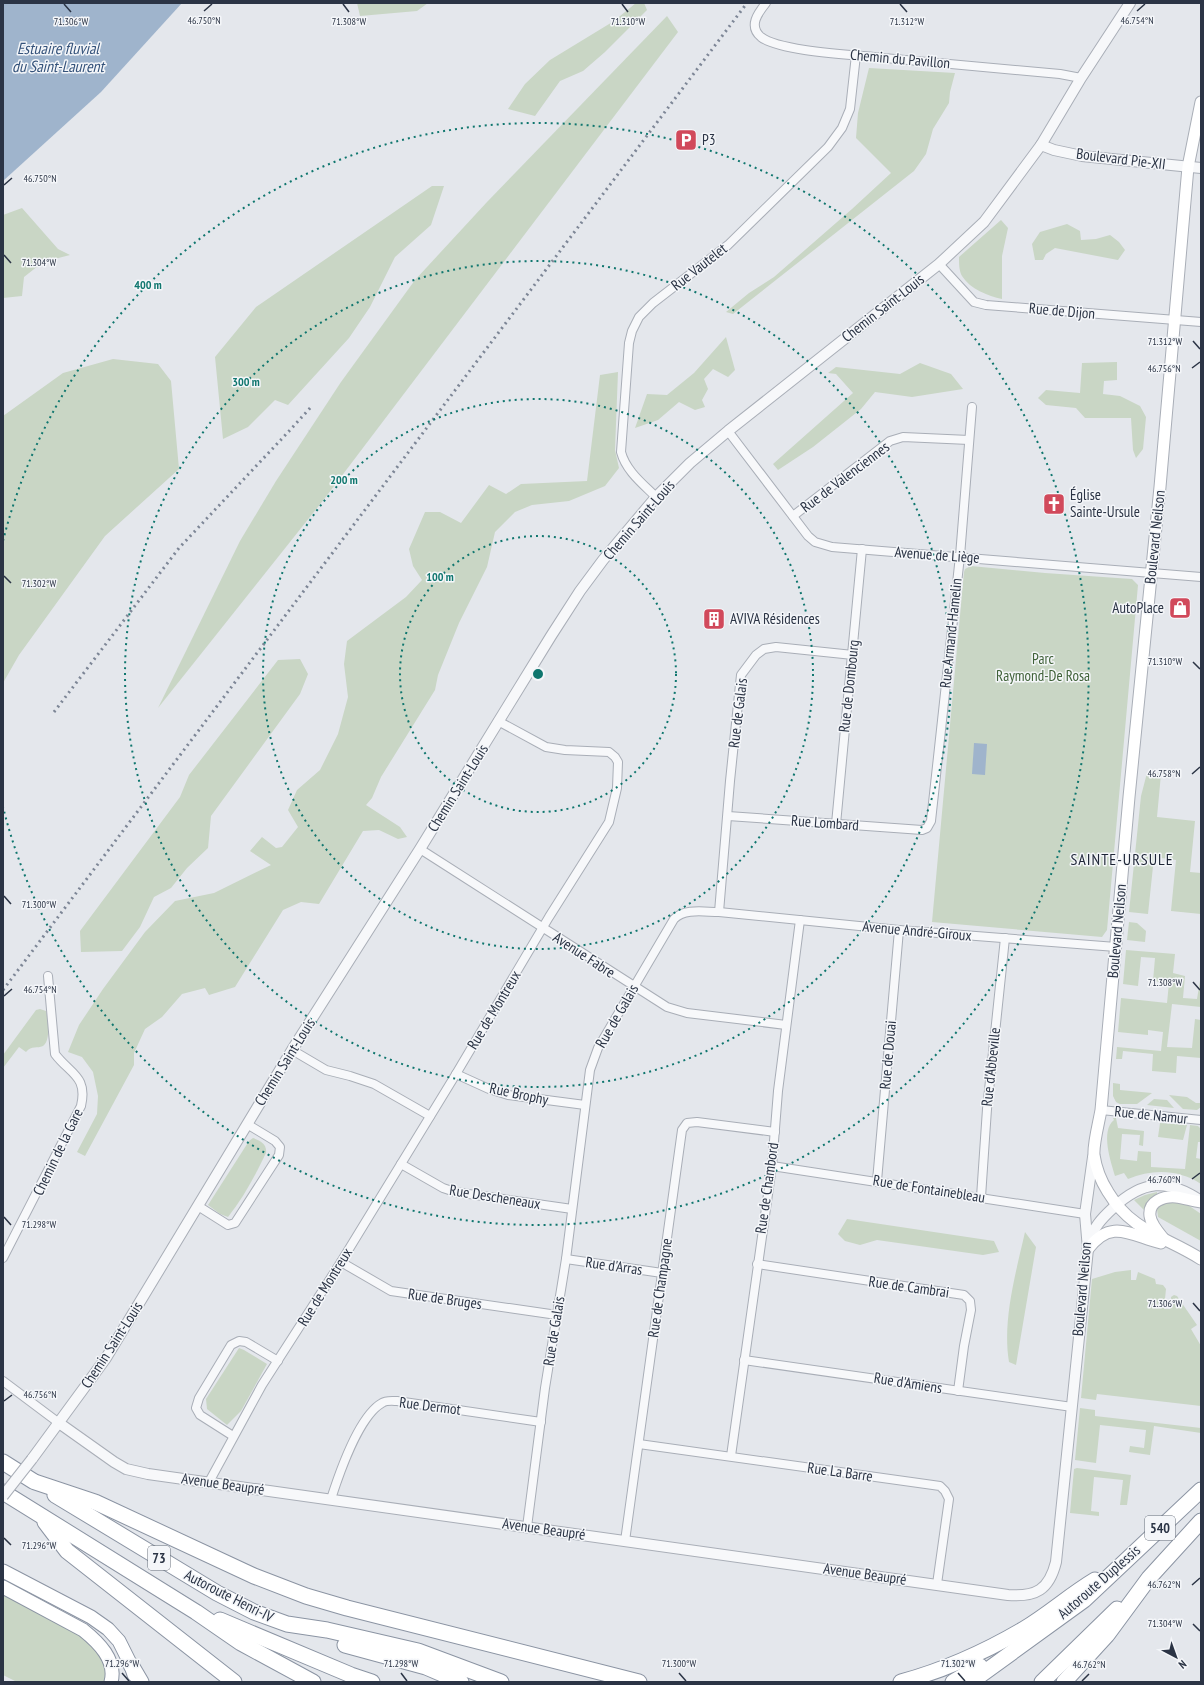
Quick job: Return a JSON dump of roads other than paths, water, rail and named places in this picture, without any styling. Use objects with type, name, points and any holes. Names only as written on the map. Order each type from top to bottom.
[{"type":"highway","name":"Autoroute Henri-IV","points":[[3,1462],[217,1593],[254,1612],[287,1624],[327,1630],[418,1651],[501,1682]]},
{"type":"highway","points":[[35,1482],[95,1502],[254,1576],[306,1596],[346,1608],[639,1682]]},
{"type":"highway","name":"Autoroute Duplessis","points":[[971,1682],[1084,1600],[1201,1490]]},
{"type":"highway","name":"Autoroute Henri-IV","points":[[3,1492],[196,1612],[241,1643],[313,1682]]},
{"type":"highway","points":[[38,1514],[68,1551],[234,1682]]},
{"type":"highway","name":"Autoroute Duplessis","points":[[1064,1682],[1107,1635],[1149,1578],[1201,1521]]},
{"type":"highway","points":[[901,1682],[965,1660],[988,1649],[1024,1629],[1081,1589],[1120,1565]]},
{"type":"highway","points":[[3,1571],[91,1617],[108,1629],[119,1641],[131,1665],[142,1682]]},
{"type":"highway","points":[[1042,1682],[1149,1578]]},
{"type":"highway","points":[[3,1587],[83,1630],[94,1639],[102,1647],[109,1661],[112,1669],[111,1682]]},
{"type":"highway","points":[[196,1612],[222,1621],[351,1675],[372,1682]]},
{"type":"highway","points":[[287,1624],[343,1645],[426,1667],[462,1682]]},
{"type":"highway","points":[[953,1682],[1043,1630]]},
{"type":"highway","points":[[1069,1682],[1107,1635]]},
{"type":"highway","points":[[241,1643],[259,1663],[292,1682]]},
{"type":"highway","points":[[131,1665],[136,1682]]},
{"type":"main road","name":"Boulevard Neilson","points":[[1094,1154],[1101,1110],[1176,321],[1188,167],[1201,102]]},
{"type":"main road","points":[[1094,1154],[1101,1181],[1116,1205],[1138,1225],[1201,1259]]},
{"type":"main road","points":[[1177,1246],[1163,1238],[1156,1228],[1150,1216],[1151,1207],[1158,1200],[1164,1198],[1175,1197],[1201,1201]]},
{"type":"main road","points":[[1088,1249],[1096,1238],[1110,1231],[1130,1233],[1147,1239],[1177,1246]]},
{"type":"street","name":"Chemin du Pavillon","points":[[766,3],[757,15],[754,25],[756,31],[761,37],[768,41],[789,47],[856,55],[1060,74],[1081,78]]},
{"type":"street","name":"Chemin Saint-Louis","points":[[3,1496],[59,1423],[106,1358],[292,1050],[420,849],[580,591],[603,560],[656,497],[690,463],[728,431],[939,264],[984,222],[1041,145],[1081,78],[1130,3]]},
{"type":"street","name":"Rue Vautelet","points":[[656,497],[629,469],[622,452],[628,362],[632,332],[639,317],[653,303],[728,245],[828,148],[842,128],[850,109],[856,55]]},
{"type":"street","name":"Boulevard Pie-XII","points":[[1041,145],[1054,150],[1082,156],[1201,168]]},
{"type":"street","name":"Rue de Dijon","points":[[939,264],[974,302],[986,305],[1201,322]]},
{"type":"street","name":"Rue Armand-Hamelin","points":[[922,830],[927,828],[931,821],[960,556],[972,407]]},
{"type":"street","name":"Avenue de Liège","points":[[728,431],[808,536],[815,542],[832,546],[862,549],[1201,577]]},
{"type":"street","name":"Rue de Valenciennes","points":[[793,516],[890,441],[903,437],[969,440]]},
{"type":"street","name":"Rue de Dombourg","points":[[836,824],[862,549]]},
{"type":"street","name":"Rue de Galais","points":[[527,1527],[556,1315],[566,1259],[590,1070],[598,1048],[674,919],[679,913],[719,912],[741,675],[747,665],[764,649],[776,647],[852,654]]},
{"type":"street","name":"Rue de Montreux","points":[[209,1482],[262,1385],[341,1262],[543,928],[609,822],[616,788],[618,762],[609,752],[565,750],[546,746],[498,721]]},
{"type":"street","name":"Rue Lombard","points":[[728,816],[922,830]]},
{"type":"street","name":"Avenue Fabre","points":[[420,849],[667,1007],[676,1011],[786,1024]]},
{"type":"street","name":"Avenue André-Giroux","points":[[719,912],[899,930],[1116,947]]},
{"type":"street","name":"Rue de Chambord","points":[[731,1456],[772,1166],[786,1024],[800,920]]},
{"type":"street","name":"Rue de Douai","points":[[877,1181],[899,930]]},
{"type":"street","name":"Rue d'Abbeville","points":[[981,1197],[987,1109],[1004,938]]},
{"type":"street","name":"Chemin de la Gare","points":[[3,1258],[82,1106],[83,1089],[76,1075],[55,1054],[48,976]]},
{"type":"street","points":[[292,1050],[326,1070],[374,1084],[430,1116]]},
{"type":"street","name":"Rue Brophy","points":[[456,1074],[489,1089],[508,1095],[585,1106]]},
{"type":"street","name":"Rue de Namur","points":[[1101,1110],[1201,1120]]},
{"type":"street","name":"Rue de Champagne","points":[[625,1541],[682,1130],[687,1123],[697,1122],[775,1132]]},
{"type":"street","points":[[198,1206],[228,1225],[235,1223],[279,1155],[280,1147],[275,1141],[247,1124]]},
{"type":"street","name":"Boulevard Neilson","points":[[1042,1589],[1050,1580],[1056,1562],[1088,1249],[1085,1214],[1094,1154]]},
{"type":"street","name":"Rue Descheneaux","points":[[401,1164],[443,1188],[455,1192],[572,1209]]},
{"type":"street","name":"Rue de Fontainebleau","points":[[772,1166],[1085,1214]]},
{"type":"street","points":[[1088,1249],[1092,1233],[1101,1219],[1131,1193],[1152,1186],[1167,1186],[1181,1189],[1201,1201]]},
{"type":"street","name":"Rue d'Arras","points":[[566,1259],[662,1273]]},
{"type":"street","name":"Rue de Bruges","points":[[341,1262],[391,1291],[556,1315]]},
{"type":"street","name":"Rue de Cambrai","points":[[757,1264],[964,1295],[970,1301],[971,1310],[964,1346],[958,1391]]},
{"type":"street","points":[[233,1436],[200,1415],[196,1408],[203,1392],[231,1345],[239,1341],[246,1342],[278,1361]]},
{"type":"street","name":"Rue d'Amiens","points":[[744,1360],[1072,1407]]},
{"type":"street","points":[[3,1380],[59,1423]]},
{"type":"street","name":"Rue Dermot","points":[[331,1499],[342,1466],[354,1439],[375,1408],[384,1401],[397,1401],[541,1422]]},
{"type":"street","name":"Avenue Beaupré","points":[[59,1423],[126,1469],[148,1474],[1020,1596],[1028,1595],[1042,1589]]},
{"type":"street","name":"Rue La Barre","points":[[639,1444],[940,1486],[945,1491],[949,1499],[937,1584]]},
{"type":"water","name":"Estuaire fluvial du Saint-Laurent","points":[[3,3],[182,3],[101,92],[3,181]]},
{"type":"water","points":[[974,743],[987,744],[985,775],[972,774]]},
{"type":"railway","points":[[3,990],[747,3]]},
{"type":"railway","points":[[54,712],[179,548],[311,407]]},
{"type":"place","name":"P3","points":[[686,140]]},
{"type":"place","name":"Église Sainte-Ursule","points":[[1054,504]]},
{"type":"place","name":"AutoPlace","points":[[1180,608]]},
{"type":"place","name":"AVIVA Résidences","points":[[714,619]]},
{"type":"district","name":"SAINTE-URSULE","points":[[1122,859]]},
{"type":"park label","name":"Parc Raymond-De Rosa","points":[[1043,668]]}]
